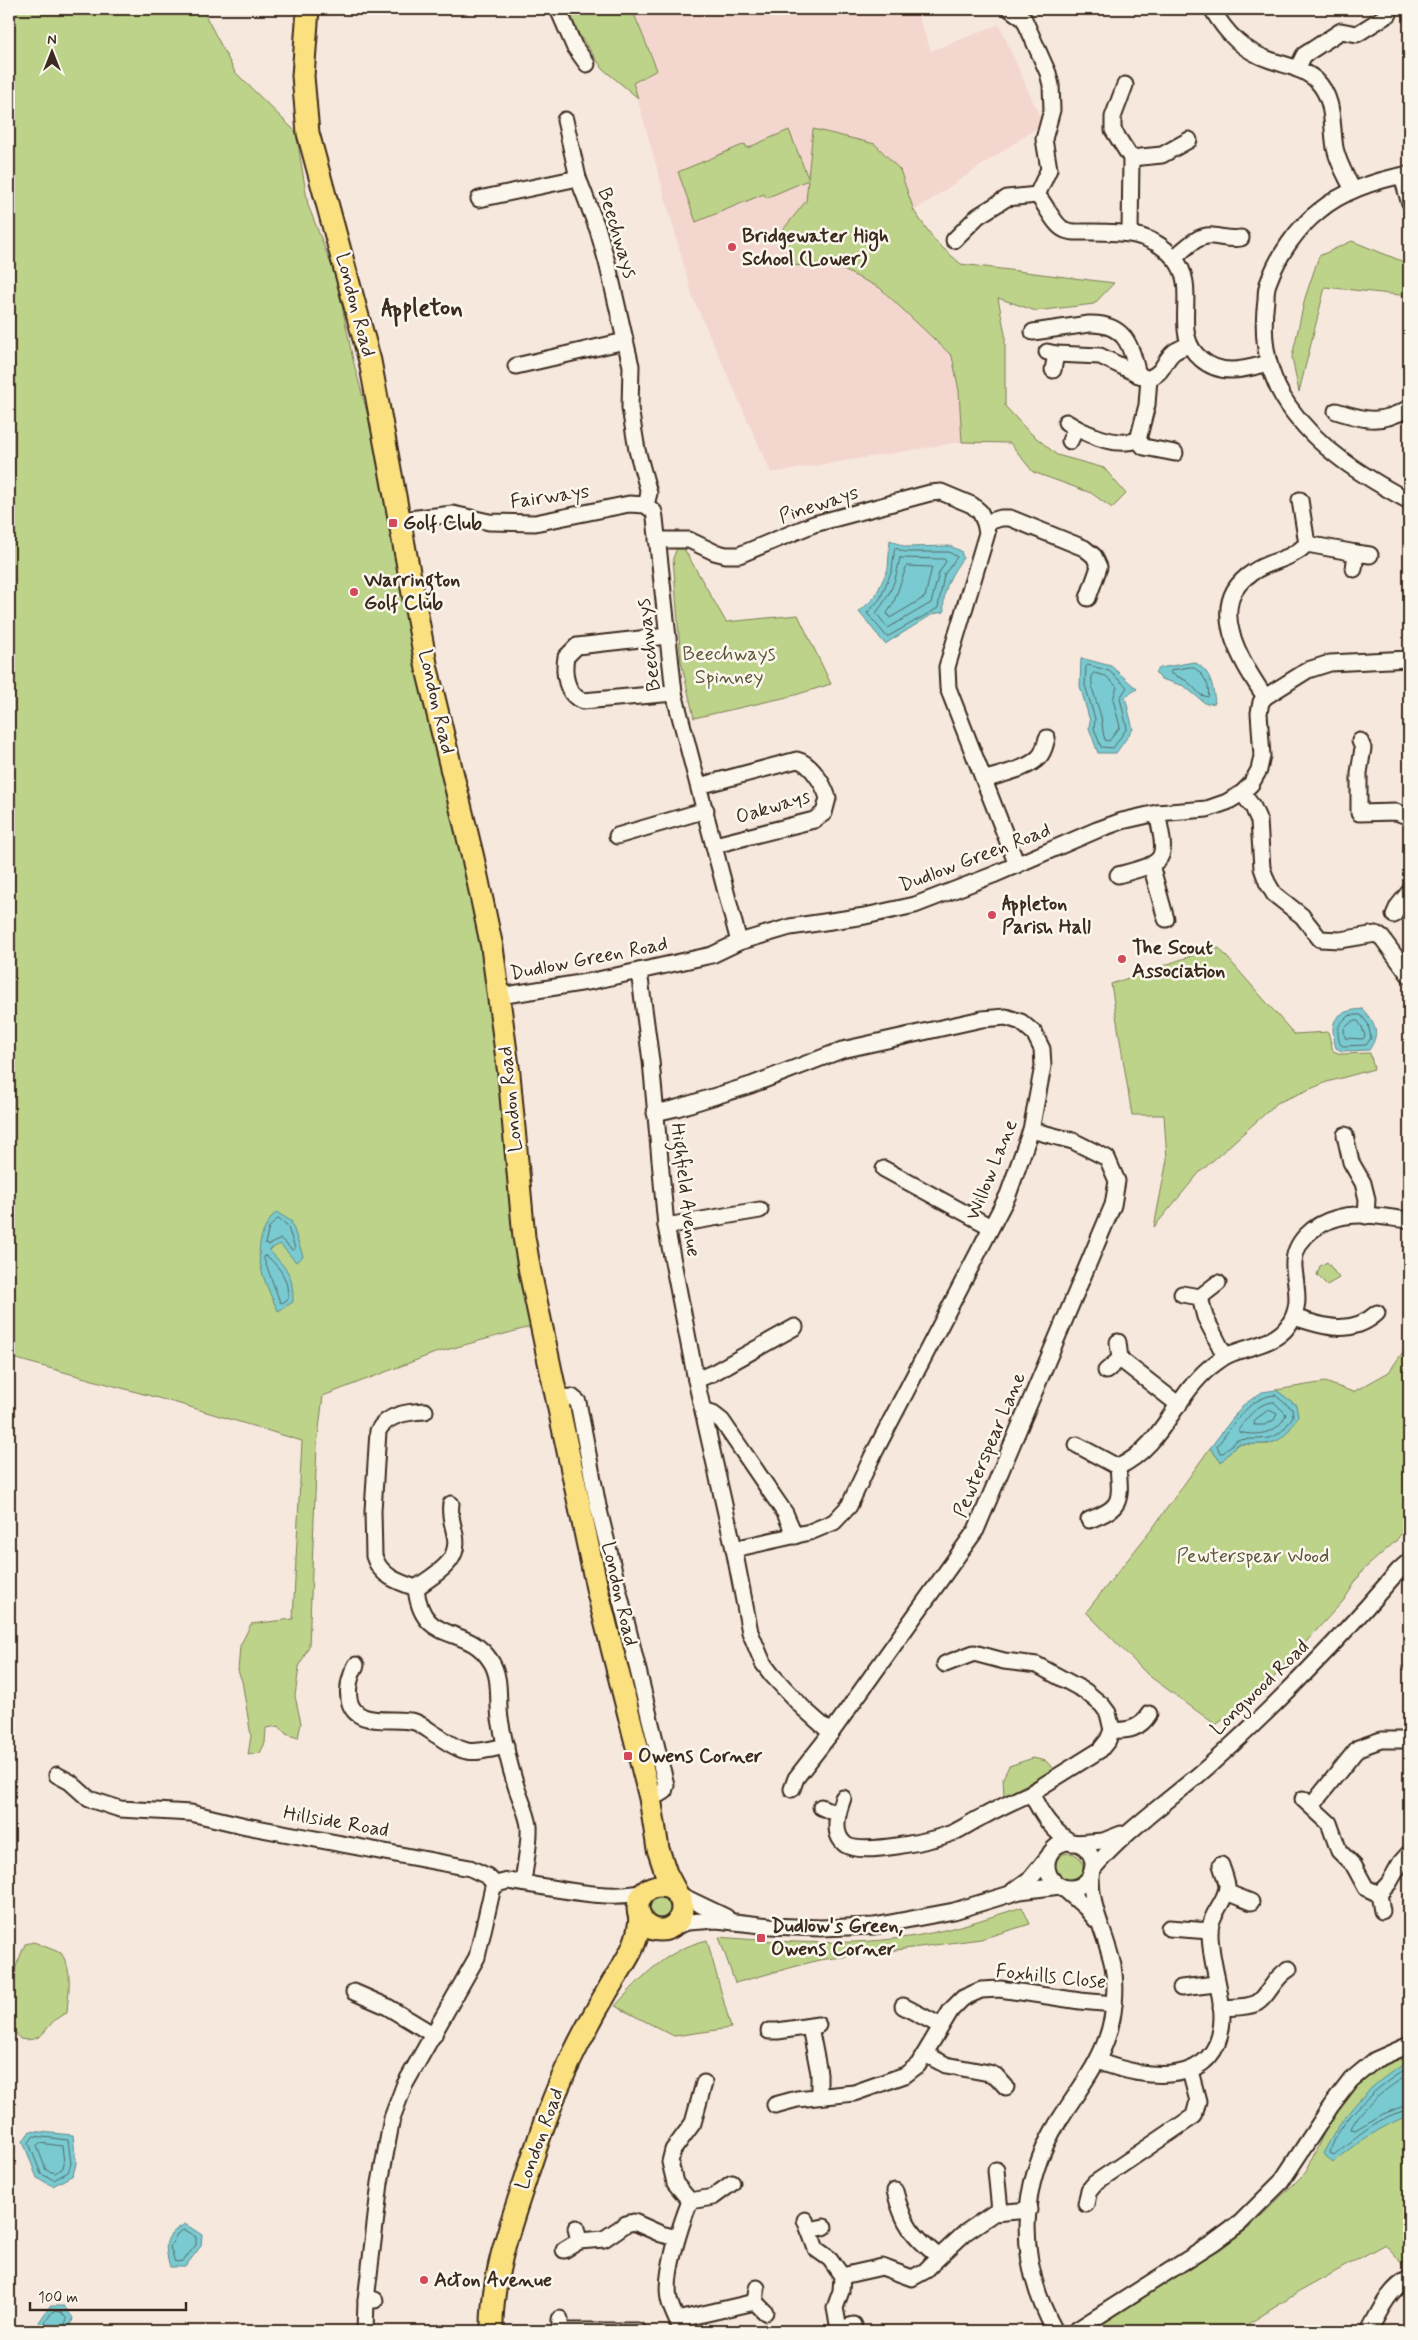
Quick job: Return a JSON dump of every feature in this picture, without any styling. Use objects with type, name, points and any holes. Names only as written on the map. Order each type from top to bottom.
[{"type":"highway","name":"London Road","points":[[308,9],[303,76],[308,133],[365,342],[428,669],[474,858],[492,947],[500,996],[524,1237],[598,1593],[650,1798],[658,1849],[677,1893]]},
{"type":"highway","name":"London Road","points":[[647,1891],[655,1874],[658,1849]]},
{"type":"highway","points":[[661,1886],[677,1893],[682,1911],[681,1917],[671,1928],[658,1930],[651,1928],[639,1914],[640,1901],[647,1891],[661,1886]]},
{"type":"highway","name":"London Road","points":[[492,2331],[493,2301],[512,2218],[550,2109],[571,2058],[593,2015],[627,1961],[638,1938],[639,1914]]},
{"type":"highway","name":"London Road","points":[[627,1961],[641,1947],[671,1928]]},
{"type":"street","points":[[558,9],[574,46],[587,64]]},
{"type":"street","points":[[1010,9],[1024,19],[1048,73],[1051,85],[1052,110],[1044,139],[1049,169],[1037,195]]},
{"type":"street","points":[[1212,9],[1221,26],[1236,42],[1255,54],[1297,69],[1315,79],[1327,95],[1332,110],[1338,157],[1352,190]]},
{"type":"street","points":[[1297,69],[1304,55],[1340,31],[1357,34],[1394,15]]},
{"type":"street","points":[[1125,85],[1106,130],[1131,158],[1130,233]]},
{"type":"street","points":[[565,120],[578,178]]},
{"type":"street","points":[[1131,158],[1162,155],[1191,138]]},
{"type":"street","points":[[1409,201],[1406,175],[1352,190],[1319,210],[1305,223],[1285,250],[1268,282],[1263,320],[1269,363],[1278,388],[1302,423],[1325,447],[1351,467],[1409,501]]},
{"type":"street","name":"Beechways","points":[[479,199],[578,178],[600,239],[631,366],[630,408],[637,450],[649,493],[646,505],[654,512],[674,693],[739,942]]},
{"type":"street","points":[[1037,195],[1046,204],[1058,226],[1064,230],[1130,233],[1162,245],[1181,266],[1187,288],[1185,326],[1189,345],[1203,361],[1226,371],[1238,371],[1269,363]]},
{"type":"street","points":[[954,240],[978,216],[1007,198],[1037,195]]},
{"type":"street","points":[[1174,258],[1195,240],[1204,236],[1229,240],[1241,238]]},
{"type":"street","points":[[1033,332],[1089,324],[1104,325],[1113,328],[1127,340],[1144,376],[1147,405],[1138,440]]},
{"type":"street","points":[[516,366],[625,341]]},
{"type":"street","points":[[1053,370],[1051,353],[1100,356],[1144,376],[1156,376],[1174,351],[1189,345]]},
{"type":"street","points":[[1336,411],[1361,419],[1377,420],[1393,417],[1409,408]]},
{"type":"street","points":[[1071,430],[1119,443],[1138,440]]},
{"type":"street","points":[[1138,440],[1144,447],[1177,458]]},
{"type":"street","name":"Pineways","points":[[657,540],[690,540],[714,552],[726,555],[739,555],[814,524],[935,492],[951,495],[972,505],[980,512],[985,522]]},
{"type":"street","points":[[1300,498],[1307,544]]},
{"type":"street","name":"Fairways","points":[[400,520],[453,514],[489,522],[534,523],[629,504],[646,505]]},
{"type":"street","points":[[1017,865],[948,688],[946,677],[947,667],[985,546],[987,533],[985,522],[1010,518],[1084,548],[1094,556],[1098,567],[1088,598]]},
{"type":"street","points":[[1354,569],[1363,554],[1307,544],[1291,557],[1266,565],[1252,572],[1237,587],[1230,606],[1229,624],[1237,652],[1265,697],[1308,670],[1325,664],[1409,659]]},
{"type":"street","points":[[667,636],[577,646],[566,657],[566,679],[571,692],[583,701],[674,693]]},
{"type":"street","name":"Dudlow Green Road","points":[[500,996],[568,986],[712,955],[739,942],[790,927],[856,918],[915,905],[1122,821],[1157,813],[1207,809],[1227,802],[1242,793],[1251,784],[1259,770],[1262,756],[1259,713],[1261,702],[1265,697]]},
{"type":"street","points":[[984,780],[1029,764],[1043,752],[1047,738]]},
{"type":"street","points":[[1359,740],[1363,748],[1359,773],[1359,817],[1396,812],[1409,817]]},
{"type":"street","name":"Oakways","points":[[699,786],[797,760],[802,761],[811,768],[828,798],[824,813],[814,820],[715,845]]},
{"type":"street","points":[[1242,793],[1253,807],[1259,821],[1262,868],[1267,882],[1274,894],[1302,916],[1318,944],[1376,934],[1382,938],[1409,975]]},
{"type":"street","points":[[617,836],[706,810]]},
{"type":"street","points":[[1118,875],[1152,865],[1161,857],[1164,844],[1157,813]]},
{"type":"street","points":[[1152,865],[1166,919]]},
{"type":"street","points":[[1394,914],[1409,892]]},
{"type":"street","name":"Highfield Avenue","points":[[639,971],[666,1226],[696,1380],[734,1549],[750,1632],[763,1663],[804,1709],[831,1733]]},
{"type":"street","name":"Willow Lane","points":[[655,1113],[750,1085],[842,1050],[982,1018],[1014,1018],[1028,1026],[1039,1040],[1042,1049],[1043,1066],[1031,1130],[1008,1195],[845,1512],[826,1526],[795,1536]]},
{"type":"street","name":"Pewterspear Lane","points":[[792,1788],[796,1778],[831,1733],[976,1530],[1114,1205],[1117,1180],[1107,1158],[1073,1141],[1031,1130]]},
{"type":"street","points":[[1344,1135],[1351,1162],[1363,1183],[1367,1199],[1366,1216]]},
{"type":"street","points":[[884,1169],[991,1226]]},
{"type":"street","points":[[666,1226],[760,1210]]},
{"type":"street","points":[[1118,1467],[1142,1454],[1196,1381],[1226,1356],[1271,1341],[1284,1330],[1294,1317],[1298,1298],[1294,1267],[1295,1255],[1300,1242],[1308,1233],[1338,1218],[1366,1216],[1409,1220]]},
{"type":"street","points":[[1182,1294],[1200,1297],[1218,1283]]},
{"type":"street","points":[[1200,1297],[1205,1317],[1226,1356]]},
{"type":"street","points":[[1294,1317],[1316,1324],[1342,1328],[1364,1323],[1379,1309]]},
{"type":"street","points":[[696,1380],[714,1373],[795,1327]]},
{"type":"street","points":[[1118,1342],[1120,1359],[1179,1405]]},
{"type":"street","points":[[1106,1371],[1120,1359]]},
{"type":"street","points":[[416,1588],[384,1573],[376,1562],[372,1539],[376,1437],[381,1426],[398,1415],[428,1412]]},
{"type":"street","points":[[704,1412],[713,1414],[722,1421],[785,1513],[795,1536],[734,1549]]},
{"type":"street","points":[[1077,1445],[1118,1467]]},
{"type":"street","points":[[1089,1520],[1109,1513],[1116,1506],[1120,1495],[1118,1467]]},
{"type":"street","points":[[416,1588],[445,1567],[456,1552],[456,1541],[450,1514],[451,1502]]},
{"type":"street","name":"Longwood Road","points":[[1091,1872],[1127,1832],[1175,1795],[1266,1714],[1334,1645],[1409,1561]]},
{"type":"street","points":[[416,1588],[419,1607],[432,1625],[446,1633],[475,1644],[491,1661],[497,1675],[499,1708],[510,1768],[529,1827],[524,1883]]},
{"type":"street","points":[[843,1798],[837,1814],[842,1841],[851,1847],[906,1845],[953,1833],[1031,1793],[1079,1762],[1092,1756],[1108,1740],[1112,1730],[1111,1721],[1102,1705],[1085,1691],[1048,1669],[1038,1665],[1004,1661],[974,1654],[949,1658]]},
{"type":"street","points":[[357,1663],[349,1682],[348,1697],[353,1710],[363,1717],[413,1722],[455,1748],[468,1752],[506,1746]]},
{"type":"street","points":[[1112,1730],[1125,1731],[1136,1728],[1144,1722],[1149,1714]]},
{"type":"street","points":[[1379,1894],[1366,1888],[1354,1866],[1339,1851],[1329,1823],[1308,1802],[1358,1748],[1381,1740],[1409,1740]]},
{"type":"street","name":"Hillside Road","points":[[57,1775],[70,1782],[89,1799],[120,1809],[192,1813],[246,1826],[470,1868],[487,1876],[496,1884]]},
{"type":"street","points":[[1031,1793],[1046,1822],[1057,1833],[1084,1848],[1089,1854],[1090,1886],[1098,1924],[1113,1965],[1114,2004],[1109,2032],[1098,2060],[1054,2128],[1042,2151],[1029,2210],[1027,2238],[1031,2271],[1043,2307],[1056,2331]]},
{"type":"street","points":[[820,1807],[837,1814]]},
{"type":"street","points":[[1046,1822],[1049,1856],[1047,1870],[1050,1876],[1085,1907],[1098,1924]]},
{"type":"street","name":"Longwood Road","points":[[1074,1843],[1103,1841],[1127,1832]]},
{"type":"street","points":[[1007,1894],[1031,1878],[1060,1845],[1074,1843]]},
{"type":"street","points":[[1379,1894],[1389,1883],[1401,1862],[1409,1853]]},
{"type":"street","points":[[1098,2060],[1112,2066],[1160,2076],[1172,2076],[1190,2071],[1206,2059],[1217,2044],[1221,2031],[1221,2008],[1216,1984],[1210,1931],[1213,1917],[1226,1892],[1227,1886],[1221,1865]]},
{"type":"street","points":[[671,1928],[688,1922],[735,1920],[770,1926],[803,1928],[874,1926],[954,1911],[1007,1894],[1061,1887],[1074,1888],[1081,1885],[1091,1872]]},
{"type":"street","points":[[365,2331],[370,2300],[380,2183],[392,2118],[404,2086],[477,1957],[489,1898],[496,1884],[508,1881],[612,1896],[635,1895],[647,1891]]},
{"type":"street","points":[[1226,1892],[1251,1902]]},
{"type":"street","points":[[677,1893],[735,1920]]},
{"type":"street","points":[[1379,1894],[1382,1911]]},
{"type":"street","points":[[612,1896],[626,1903],[639,1914]]},
{"type":"street","points":[[1168,1928],[1210,1931]]},
{"type":"street","points":[[1221,2008],[1256,2004],[1276,1978],[1290,1968]]},
{"type":"street","points":[[1177,1985],[1216,1984]]},
{"type":"street","name":"Foxhills Close","points":[[775,2105],[797,2099],[854,2093],[897,2079],[912,2071],[925,2054],[951,2010],[964,1998],[980,1990],[990,1988],[1114,2004]]},
{"type":"street","points":[[354,1992],[386,2006],[434,2034]]},
{"type":"street","points":[[903,2006],[941,2026]]},
{"type":"street","points":[[769,2031],[815,2026],[819,2096]]},
{"type":"street","points":[[1075,2331],[1213,2243],[1240,2223],[1281,2182],[1331,2106],[1351,2080],[1375,2060],[1409,2045]]},
{"type":"street","points":[[925,2054],[946,2065],[989,2072],[996,2076],[1007,2088]]},
{"type":"street","points":[[1086,2204],[1089,2190],[1095,2183],[1194,2116],[1198,2101],[1190,2071]]},
{"type":"street","points":[[690,2201],[675,2183],[670,2162],[673,2150],[693,2123],[705,2082]]},
{"type":"street","points":[[996,2170],[1000,2211]]},
{"type":"street","points":[[690,2201],[713,2197],[733,2182]]},
{"type":"street","points":[[895,2191],[901,2213],[908,2228],[920,2242],[939,2257]]},
{"type":"street","points":[[690,2201],[677,2238],[668,2292],[671,2307],[680,2326],[759,2300]]},
{"type":"street","points":[[842,2276],[882,2267],[912,2278],[924,2271],[979,2222],[1000,2211],[1029,2210]]},
{"type":"street","points":[[564,2250],[578,2235],[604,2239],[626,2224],[634,2222],[661,2234],[677,2238]]},
{"type":"street","points":[[824,2227],[807,2225],[816,2249],[830,2259],[842,2276],[841,2291],[835,2308],[839,2330],[854,2326]]},
{"type":"street","points":[[1369,2331],[1386,2302],[1397,2288],[1409,2279]]},
{"type":"street","points":[[563,2327],[638,2331]]},
{"type":"shaded area","name":"Bridgewater High School (Lower)","points":[[632,9],[916,9],[931,51],[999,24],[1043,124],[914,211],[900,170],[806,201],[782,231],[792,266],[829,263],[880,288],[952,356],[959,391],[962,442],[771,473],[693,298],[633,83],[657,70]]},
{"type":"green space","name":"Warrington Golf Club","points":[[9,9],[202,9],[235,72],[296,132],[308,205],[336,277],[353,360],[406,558],[467,831],[522,1214],[530,1327],[435,1353],[323,1396],[317,1445],[309,1646],[299,1667],[295,1696],[301,1723],[298,1738],[286,1734],[279,1726],[266,1728],[265,1743],[260,1753],[248,1755],[251,1736],[242,1681],[238,1671],[240,1646],[251,1624],[293,1619],[302,1441],[180,1404],[9,1357]]},
{"type":"green space","points":[[569,9],[632,9],[657,70],[633,83],[638,98],[603,69],[578,33]]},
{"type":"green space","points":[[813,129],[875,144],[900,170],[914,211],[936,242],[961,264],[1114,283],[1094,304],[1036,311],[998,298],[1005,334],[1005,406],[1027,430],[1057,455],[1104,468],[1126,494],[1112,508],[1091,493],[1033,472],[1010,443],[962,442],[959,391],[952,356],[880,288],[829,263],[791,266],[782,231],[806,201],[808,180],[766,198],[764,194],[696,222],[678,172],[745,144],[747,148],[789,130],[808,178]]},
{"type":"green space","points":[[1352,241],[1409,264],[1409,296],[1325,287],[1299,392],[1292,357],[1305,298],[1319,256]]},
{"type":"green space","name":"Beechways Spinney","points":[[683,547],[726,622],[798,615],[831,684],[792,696],[694,718],[681,661],[673,558],[677,548]]},
{"type":"green space","points":[[1219,948],[1294,1034],[1328,1032],[1333,1051],[1341,1054],[1370,1053],[1374,1069],[1327,1082],[1277,1103],[1199,1173],[1154,1227],[1167,1160],[1164,1115],[1132,1115],[1111,984],[1205,951]]},
{"type":"green space","points":[[1327,1262],[1339,1278],[1327,1285],[1317,1275],[1320,1266]]},
{"type":"green space","name":"Pewterspear Wood","points":[[1409,1343],[1409,1398],[1407,1401],[1409,1418],[1409,1522],[1396,1541],[1363,1570],[1344,1600],[1265,1687],[1216,1725],[1148,1675],[1086,1612],[1152,1529],[1210,1448],[1221,1462],[1238,1444],[1269,1444],[1296,1405],[1276,1390],[1325,1382],[1353,1392],[1389,1372]]},
{"type":"green space","points":[[1033,1758],[1046,1761],[1054,1770],[1004,1796],[1003,1778],[1009,1766]]},
{"type":"green space","points":[[1069,1853],[1079,1857],[1083,1867],[1079,1877],[1069,1881],[1059,1877],[1055,1867],[1059,1857]]},
{"type":"green space","points":[[661,1894],[671,1898],[675,1908],[671,1918],[661,1922],[651,1918],[647,1908],[651,1898]]},
{"type":"green space","points":[[1022,1907],[1030,1924],[981,1939],[819,1960],[735,1983],[719,1937],[810,1942],[878,1940],[916,1936],[947,1929]]},
{"type":"green space","points":[[707,1940],[731,2028],[674,2036],[615,2006],[635,1984],[667,1957],[692,1944]]},
{"type":"green space","points":[[34,1942],[61,1953],[68,1967],[69,1982],[67,2013],[53,2022],[41,2035],[29,2040],[20,2039],[9,2024],[9,1984],[25,1944]]},
{"type":"green space","points":[[1409,2048],[1409,2267],[1406,2267],[1385,2244],[1299,2292],[1237,2331],[1084,2331],[1184,2272],[1249,2228],[1306,2172],[1334,2111],[1353,2081]]},
{"type":"water","points":[[890,540],[906,547],[950,546],[961,551],[963,558],[948,584],[944,597],[944,612],[933,614],[885,644],[859,612],[875,597],[888,569]]},
{"type":"water","points":[[1081,658],[1111,666],[1137,689],[1125,697],[1133,729],[1116,753],[1098,753],[1089,728],[1090,721],[1080,686]]},
{"type":"water","points":[[1194,662],[1208,674],[1215,703],[1206,704],[1184,686],[1161,679],[1155,672],[1160,668]]},
{"type":"water","points":[[1363,1009],[1371,1020],[1376,1033],[1369,1050],[1342,1051],[1336,1048],[1333,1031],[1339,1015]]},
{"type":"water","points":[[276,1212],[291,1221],[303,1256],[296,1262],[280,1244],[269,1250],[285,1268],[292,1285],[293,1302],[278,1311],[262,1273],[259,1248],[267,1224]]},
{"type":"water","points":[[1276,1390],[1296,1405],[1298,1416],[1286,1434],[1280,1439],[1267,1444],[1238,1444],[1221,1462],[1210,1448],[1242,1406],[1262,1392]]},
{"type":"water","points":[[1409,2062],[1409,2115],[1370,2136],[1333,2162],[1323,2154],[1339,2126],[1358,2101],[1382,2079]]},
{"type":"water","points":[[30,2131],[73,2135],[76,2164],[73,2175],[53,2186],[37,2178],[23,2141]]},
{"type":"water","points":[[185,2224],[202,2235],[201,2246],[185,2267],[170,2267],[166,2247],[167,2242],[169,2237],[178,2228]]},
{"type":"water","points":[[50,2306],[64,2306],[73,2318],[71,2326],[65,2331],[43,2331],[39,2322]]},
{"type":"place","name":"Bridgewater High School (Lower)","points":[[732,247]]},
{"type":"place","name":"Golf Club","points":[[393,523]]},
{"type":"place","name":"Warrington Golf Club","points":[[354,592]]},
{"type":"place","name":"Appleton Parish Hall","points":[[992,915]]},
{"type":"place","name":"The Scout Association","points":[[1122,959]]},
{"type":"place","name":"Owens Corner","points":[[628,1756]]},
{"type":"place","name":"Dudlow's Green, Owens Corner","points":[[761,1938]]},
{"type":"place","name":"Acton Avenue","points":[[424,2280]]},
{"type":"district","name":"Appleton","points":[[422,308]]}]
